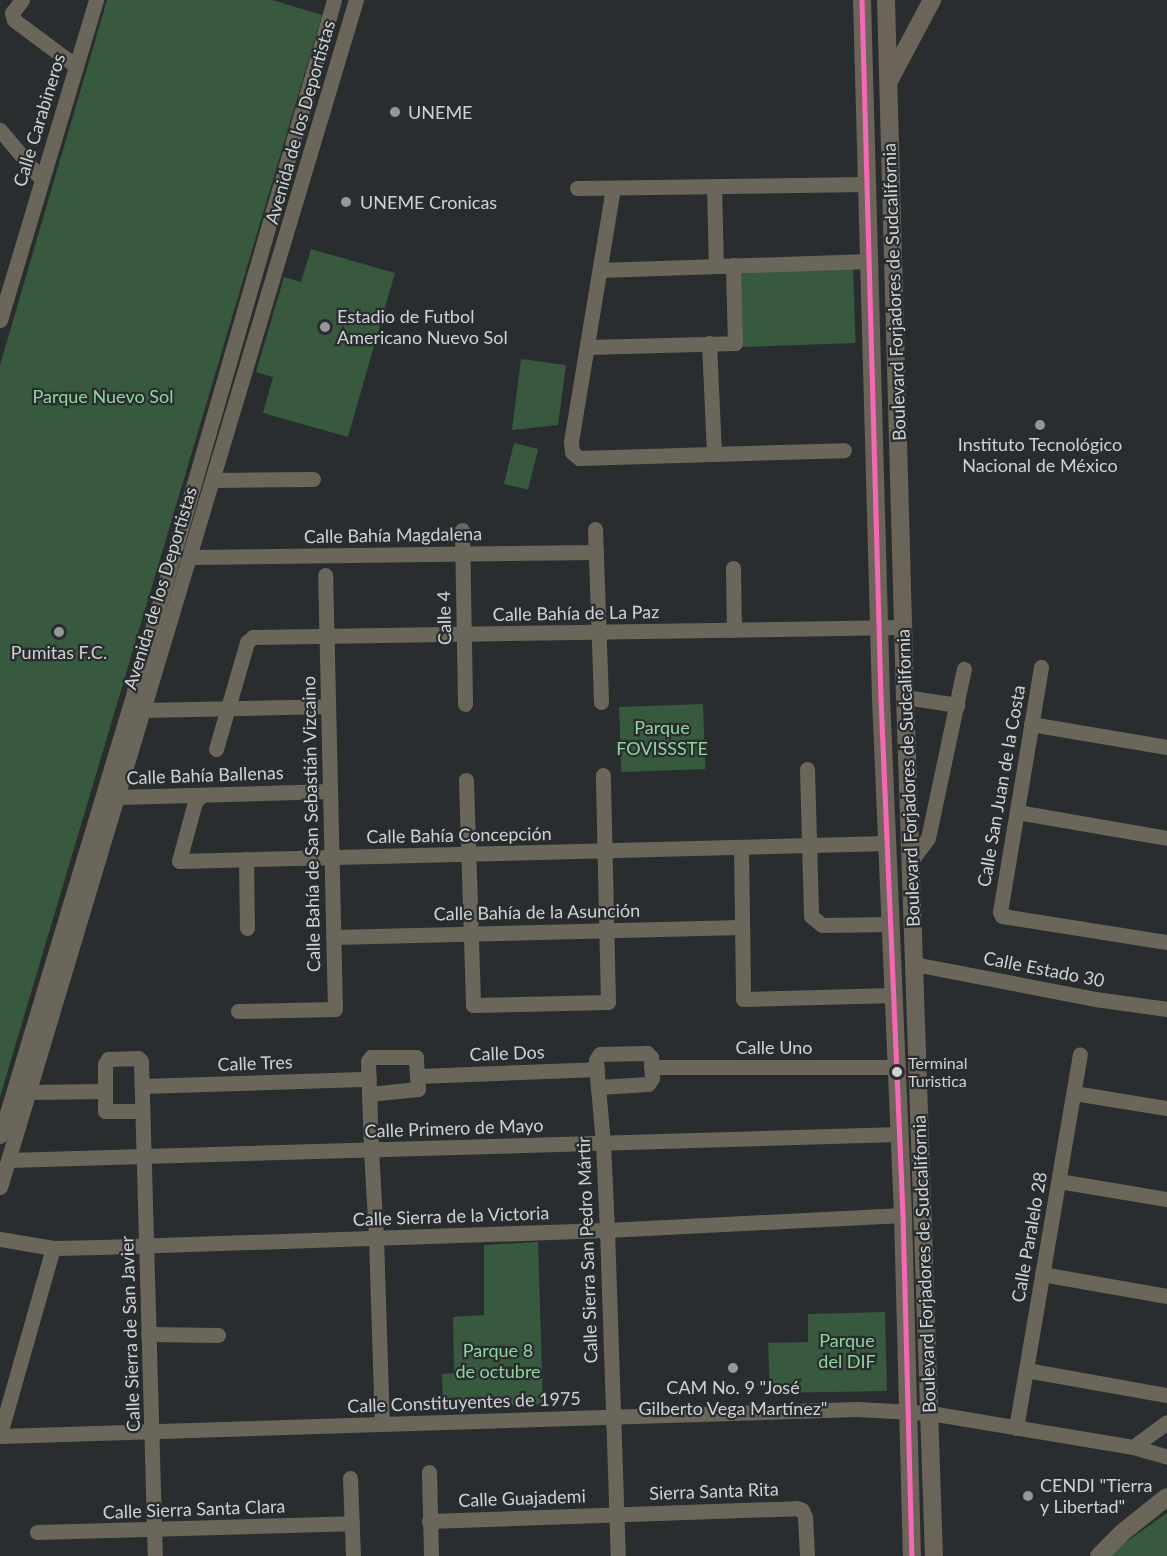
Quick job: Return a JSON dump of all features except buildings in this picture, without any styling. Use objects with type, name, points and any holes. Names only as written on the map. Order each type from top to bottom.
[{"type":"main road","name":"Boulevard Forjadores de Sudcalifornia","points":[[861,0],[880,627],[903,1215],[912,1556]]},
{"type":"main road","name":"Boulevard Forjadores de Sudcalifornia","points":[[886,0],[910,862],[934,1556]]},
{"type":"main road","points":[[888,82],[932,0]]},
{"type":"main road","points":[[867,208],[891,207]]},
{"type":"main road","points":[[1105,1550],[1126,1515],[1167,1482]]},
{"type":"main road","points":[[1105,1550],[1167,1497]]},
{"type":"street","points":[[22,0],[12,16],[76,66]]},
{"type":"street","name":"Calle Carabineros","points":[[0,320],[96,0]]},
{"type":"street","points":[[333,3],[355,6]]},
{"type":"street","name":"Avenida de los Deportistas","points":[[0,1187],[29,1092],[272,209],[333,3]]},
{"type":"street","name":"Avenida de los Deportistas","points":[[0,1136],[101,826],[117,797],[355,6]]},
{"type":"street","points":[[0,130],[42,180]]},
{"type":"street","points":[[577,188],[867,184]]},
{"type":"street","points":[[714,186],[716,266]]},
{"type":"street","points":[[613,188],[571,442],[572,452],[579,458],[844,450]]},
{"type":"street","points":[[272,209],[293,214]]},
{"type":"street","points":[[600,270],[868,261]]},
{"type":"street","points":[[587,347],[735,343],[734,265]]},
{"type":"street","points":[[709,344],[714,454]]},
{"type":"street","points":[[217,406],[234,410]]},
{"type":"street","points":[[213,480],[313,479]]},
{"type":"street","points":[[595,529],[602,702]]},
{"type":"street","name":"Calle 4","points":[[462,530],[465,704]]},
{"type":"street","name":"Calle Bahía Magdalena","points":[[190,557],[596,552]]},
{"type":"street","points":[[734,568],[734,630]]},
{"type":"street","name":"Calle Bahía de San Sebastián Vizcaino","points":[[238,1011],[335,1009],[325,575]]},
{"type":"street","name":"Calle Bahía de La Paz","points":[[228,708],[250,639],[903,627]]},
{"type":"street","name":"Calle San Juan de la Costa","points":[[1041,667],[1000,912],[1006,916],[1167,942]]},
{"type":"street","points":[[910,862],[928,838],[964,669]]},
{"type":"street","points":[[905,697],[957,705]]},
{"type":"street","points":[[143,710],[328,706]]},
{"type":"street","points":[[216,749],[228,708]]},
{"type":"street","points":[[1031,724],[1167,747]]},
{"type":"street","points":[[807,769],[811,916],[822,925],[891,924]]},
{"type":"street","points":[[466,780],[472,1005],[608,1002],[603,775]]},
{"type":"street","name":"Calle Bahía Ballenas","points":[[117,797],[330,791]]},
{"type":"street","name":"Calle Bahía Concepción","points":[[202,795],[195,802],[179,861],[888,843]]},
{"type":"street","points":[[1017,812],[1167,838]]},
{"type":"street","points":[[741,847],[743,999],[894,995]]},
{"type":"street","points":[[246,860],[247,928]]},
{"type":"street","name":"Calle Bahía de la Asunción","points":[[333,937],[742,927]]},
{"type":"street","name":"Calle Estado 30","points":[[914,964],[1085,997],[1167,1009]]},
{"type":"street","points":[[597,1069],[596,1060],[600,1054],[647,1053],[651,1057],[652,1078],[648,1084],[598,1087]]},
{"type":"street","name":"Calle Paralelo 28","points":[[1016,1428],[1080,1054]]},
{"type":"street","points":[[382,1424],[368,1061],[371,1057],[416,1057],[418,1076]]},
{"type":"street","name":"Calle Sierra de San Javier","points":[[104,1091],[105,1064],[108,1059],[140,1059],[155,1556]]},
{"type":"street","name":"Calle Uno","points":[[651,1066],[897,1067]]},
{"type":"street","name":"Calle Dos","points":[[418,1076],[597,1069]]},
{"type":"street","name":"Calle Sierra San Pedro Mártir","points":[[597,1069],[607,1230],[618,1556]]},
{"type":"street","name":"Calle Tres","points":[[142,1086],[369,1087],[416,1090],[418,1089],[418,1076]]},
{"type":"street","points":[[29,1092],[104,1091],[105,1111],[142,1111]]},
{"type":"street","points":[[1074,1094],[1167,1108]]},
{"type":"street","name":"Calle Primero de Mayo","points":[[8,1160],[900,1134]]},
{"type":"street","points":[[1059,1181],[1167,1199]]},
{"type":"street","name":"Calle Sierra de la Victoria","points":[[0,1239],[53,1248],[607,1230],[903,1215]]},
{"type":"street","points":[[0,1435],[53,1248]]},
{"type":"street","points":[[1042,1274],[1167,1296]]},
{"type":"street","points":[[148,1334],[218,1335]]},
{"type":"street","points":[[1026,1370],[1167,1395]]},
{"type":"street","name":"Calle Constituyentes de 1975","points":[[0,1435],[612,1418],[772,1410],[930,1413]]},
{"type":"street","points":[[930,1413],[1133,1447],[1167,1456]]},
{"type":"street","points":[[1133,1447],[1167,1422]]},
{"type":"street","points":[[429,1472],[431,1556]]},
{"type":"street","points":[[350,1478],[353,1556]]},
{"type":"street","name":"Sierra Santa Rita","points":[[616,1515],[797,1508],[802,1510],[805,1517],[807,1556]]},
{"type":"street","name":"Calle Guajademi","points":[[429,1521],[616,1515]]},
{"type":"street","name":"Calle Sierra Santa Clara","points":[[37,1532],[154,1531],[352,1523]]},
{"type":"green space","name":"Parque Nuevo Sol","points":[[107,0],[272,0],[322,15],[0,1097],[0,365]]},
{"type":"green space","name":"Estadio de Futbol Americano Nuevo Sol","points":[[311,249],[395,273],[348,437],[263,413],[273,377],[256,372],[284,277],[301,282]]},
{"type":"green space","points":[[853,267],[856,343],[742,347],[739,271]]},
{"type":"green space","points":[[521,359],[566,365],[558,425],[512,430]]},
{"type":"green space","points":[[514,443],[538,449],[528,490],[504,484]]},
{"type":"green space","name":"Parque FOVISSSTE","points":[[703,704],[705,769],[621,772],[619,707]]},
{"type":"green space","name":"Parque 8 de octubre","points":[[538,1242],[543,1404],[443,1408],[442,1374],[454,1373],[453,1317],[484,1315],[484,1245]]},
{"type":"green space","name":"Parque del DIF","points":[[885,1312],[887,1391],[770,1393],[768,1343],[808,1342],[808,1314]]},
{"type":"green space","points":[[1167,1513],[1167,1556],[1110,1556],[1113,1551]]},
{"type":"transit line","points":[[862,0],[881,698],[903,1215],[912,1556]]},
{"type":"place","name":"UNEME","points":[[395,112]]},
{"type":"place","name":"UNEME Cronicas","points":[[346,202]]},
{"type":"place","name":"Estadio de Futbol Americano Nuevo Sol","points":[[325,327]]},
{"type":"place","name":"Instituto Tecnológico Nacional de México","points":[[1040,425]]},
{"type":"place","name":"Pumitas F.C.","points":[[59,632]]},
{"type":"place","name":"Terminal Turistica","points":[[897,1072]]},
{"type":"place","name":"CAM No. 9 \"José Gilberto Vega Martínez\"","points":[[733,1368]]},
{"type":"place","name":"CENDI \"Tierra y Libertad\"","points":[[1028,1496]]}]
